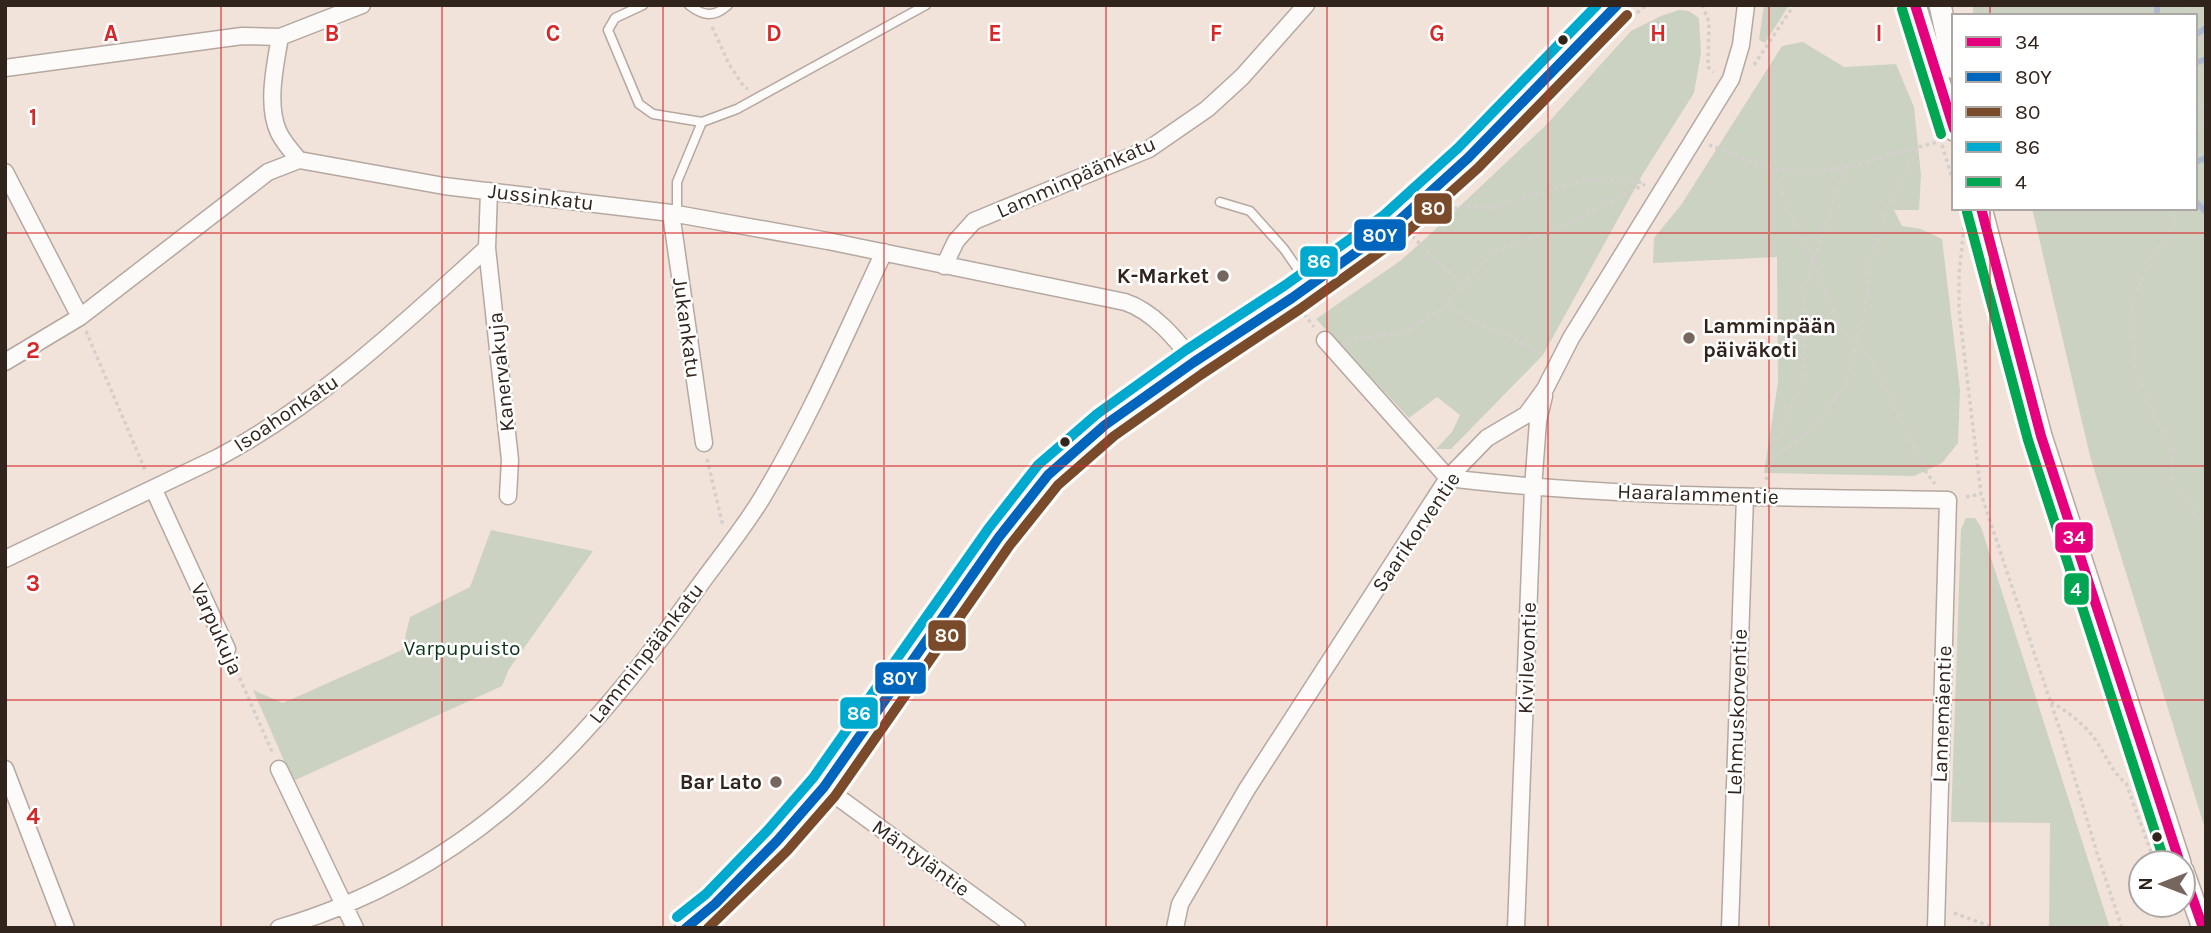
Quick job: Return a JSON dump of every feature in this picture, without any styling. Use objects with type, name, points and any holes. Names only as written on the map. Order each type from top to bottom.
[{"type":"main road","points":[[1915,5],[1952,124]]},
{"type":"main road","points":[[1940,5],[1952,59]]},
{"type":"main road","points":[[686,928],[715,904],[768,850],[824,787],[999,537],[1042,482],[1105,425],[1194,362],[1311,296],[1451,174],[1624,12]]},
{"type":"main road","points":[[1973,214],[2041,436],[2175,849]]},
{"type":"main road","points":[[2197,911],[2203,928]]},
{"type":"street","points":[[5,68],[242,36],[280,37],[362,5]]},
{"type":"street","name":"Lamminpäänkatu","points":[[944,266],[956,241],[974,221],[1149,149],[1207,109],[1242,77],[1306,5]]},
{"type":"street","name":"Saarikorventie","points":[[1175,928],[1180,904],[1247,789],[1448,478],[1488,438],[1526,415],[1545,389],[1571,338],[1731,79],[1741,45],[1746,5]]},
{"type":"street","points":[[5,362],[80,317],[268,172],[299,160],[279,132],[274,115],[275,69],[280,37]]},
{"type":"street","name":"Jussinkatu","points":[[299,160],[489,191],[674,213],[884,252],[1131,304],[1145,312],[1175,338],[1194,362]]},
{"type":"street","points":[[5,172],[80,317]]},
{"type":"street","points":[[487,248],[489,191]]},
{"type":"street","name":"Jukankatu","points":[[674,213],[704,443]]},
{"type":"street","name":"Isoahonkatu","points":[[5,559],[154,490],[249,441],[331,384],[384,341],[487,248]]},
{"type":"street","name":"Kanervakuja","points":[[487,248],[510,460],[509,496]]},
{"type":"street","name":"Lamminpäänkatu","points":[[279,928],[345,905],[413,872],[459,844],[524,793],[622,690],[761,499],[801,426],[884,252]]},
{"type":"street","points":[[1325,341],[1448,478]]},
{"type":"street","name":"Kivilevontie","points":[[1516,928],[1533,488],[1538,421],[1545,389]]},
{"type":"street","name":"Haaralammentie","points":[[1448,478],[1533,488],[1745,497],[1948,500]]},
{"type":"street","name":"Varpukuja","points":[[154,490],[227,649]]},
{"type":"street","name":"Lehmuskorventie","points":[[1730,928],[1745,497]]},
{"type":"street","name":"Lannemäentie","points":[[1937,928],[1948,500]]},
{"type":"street","points":[[5,769],[66,928]]},
{"type":"street","points":[[279,769],[355,928]]},
{"type":"street","name":"Mäntyläntie","points":[[824,787],[1017,928]]},
{"type":"lane","points":[[643,5],[615,18],[608,30],[639,104],[653,114],[702,122],[737,109],[926,5]]},
{"type":"lane","points":[[689,5],[698,13],[712,15],[721,12],[728,5]]},
{"type":"lane","points":[[674,213],[677,182],[702,122]]},
{"type":"lane","points":[[1220,202],[1250,211],[1283,249],[1311,296]]},
{"type":"path","points":[[1624,12],[1646,5]]},
{"type":"path","points":[[1702,5],[1709,22],[1708,67],[1714,72]]},
{"type":"path","points":[[1731,79],[1749,71],[1794,5]]},
{"type":"path","points":[[707,14],[729,64],[744,87],[763,94]]},
{"type":"path","points":[[2197,133],[2206,117]]},
{"type":"path","points":[[1707,144],[1770,167],[1797,172],[1845,166],[1918,147],[1886,209],[1871,257],[1864,315],[1845,384],[1813,428],[1772,460]]},
{"type":"path","points":[[1762,497],[1777,437],[1803,381],[1805,289],[1845,166]]},
{"type":"path","points":[[1770,167],[1815,265],[1839,327],[1871,359],[1926,472],[1948,500]]},
{"type":"path","points":[[1325,341],[1405,333],[1441,310],[1493,253],[1563,226],[1646,183],[1618,179],[1583,180],[1492,208],[1466,206],[1433,212],[1440,206]]},
{"type":"path","points":[[2175,210],[2175,227],[2146,267],[2132,307],[2135,371],[2171,451],[2172,479],[2206,527]]},
{"type":"path","points":[[1973,214],[1959,274],[1959,310],[1981,494],[2122,928]]},
{"type":"path","points":[[1402,242],[1418,227]]},
{"type":"path","points":[[1411,234],[1463,286]]},
{"type":"path","points":[[1294,317],[1311,296]]},
{"type":"path","points":[[1448,302],[1469,320],[1510,336],[1546,356]]},
{"type":"path","points":[[80,317],[154,490]]},
{"type":"path","points":[[704,443],[727,546]]},
{"type":"path","name":"Varpukuja","points":[[227,649],[279,769]]},
{"type":"path","points":[[2050,700],[2085,728],[2095,739],[2108,764],[2126,783],[2150,849]]},
{"type":"path","points":[[1937,908],[1995,928]]},
{"type":"green space","points":[[1764,5],[1789,5],[1765,43],[1759,40]]},
{"type":"green space","points":[[1973,5],[2206,5],[2206,832],[2090,456],[2032,210],[2197,210],[2197,14],[1973,14]]},
{"type":"green space","points":[[1679,10],[1689,11],[1699,18],[1701,53],[1694,93],[1644,172],[1543,355],[1451,449],[1436,449],[1452,432],[1460,415],[1437,397],[1409,418],[1316,319],[1400,261],[1425,239],[1546,125],[1631,31]]},
{"type":"green space","points":[[1803,42],[1844,67],[1896,64],[1914,107],[1921,175],[1919,210],[1894,210],[1902,226],[1921,229],[1942,239],[1960,390],[1958,443],[1942,463],[1914,476],[1764,473],[1778,382],[1777,257],[1653,263],[1654,238],[1681,205],[1782,46]]},
{"type":"green space","points":[[1966,518],[1975,518],[1981,527],[2110,928],[2049,928],[2050,823],[1951,822],[1961,529]]},
{"type":"green space","name":"Varpupuisto","points":[[491,530],[593,551],[509,669],[502,686],[293,781],[253,690],[283,703],[402,650],[410,617],[470,587]]},
{"type":"waterway","points":[[2157,5],[2157,14]]},
{"type":"waterway","points":[[2197,34],[2206,28]]},
{"type":"waterway","points":[[2197,62],[2206,59]]},
{"type":"waterway","points":[[2197,161],[2206,158]]},
{"type":"waterway","points":[[2197,203],[2206,212]]},
{"type":"transit line","name":"86","points":[[677,917],[706,894],[767,831],[813,778],[988,529],[1038,465],[1097,414],[1384,215],[1458,148],[1597,5]]},
{"type":"transit line","name":"80Y","points":[[686,928],[715,904],[777,841],[824,787],[999,537],[1048,475],[1105,425],[1393,226],[1468,158],[1617,5]]},
{"type":"transit line","name":"34","points":[[1915,5],[1952,123]]},
{"type":"transit line","name":"4","points":[[1902,9],[1941,134]]},
{"type":"transit line","name":"80","points":[[708,928],[787,851],[835,796],[1010,545],[1058,485],[1114,436],[1402,236],[1478,168],[1627,15]]},
{"type":"transit line","name":"34","points":[[1982,210],[2041,436],[2175,849]]},
{"type":"transit line","name":"4","points":[[1967,212],[2028,440],[2160,849]]},
{"type":"transit line","name":"34","points":[[2197,911],[2203,928]]},
{"type":"place","name":"K-Market","points":[[1223,276]]},
{"type":"place","name":"Lamminpään päiväkoti","points":[[1689,338]]},
{"type":"place","name":"Bar Lato","points":[[776,782]]}]
